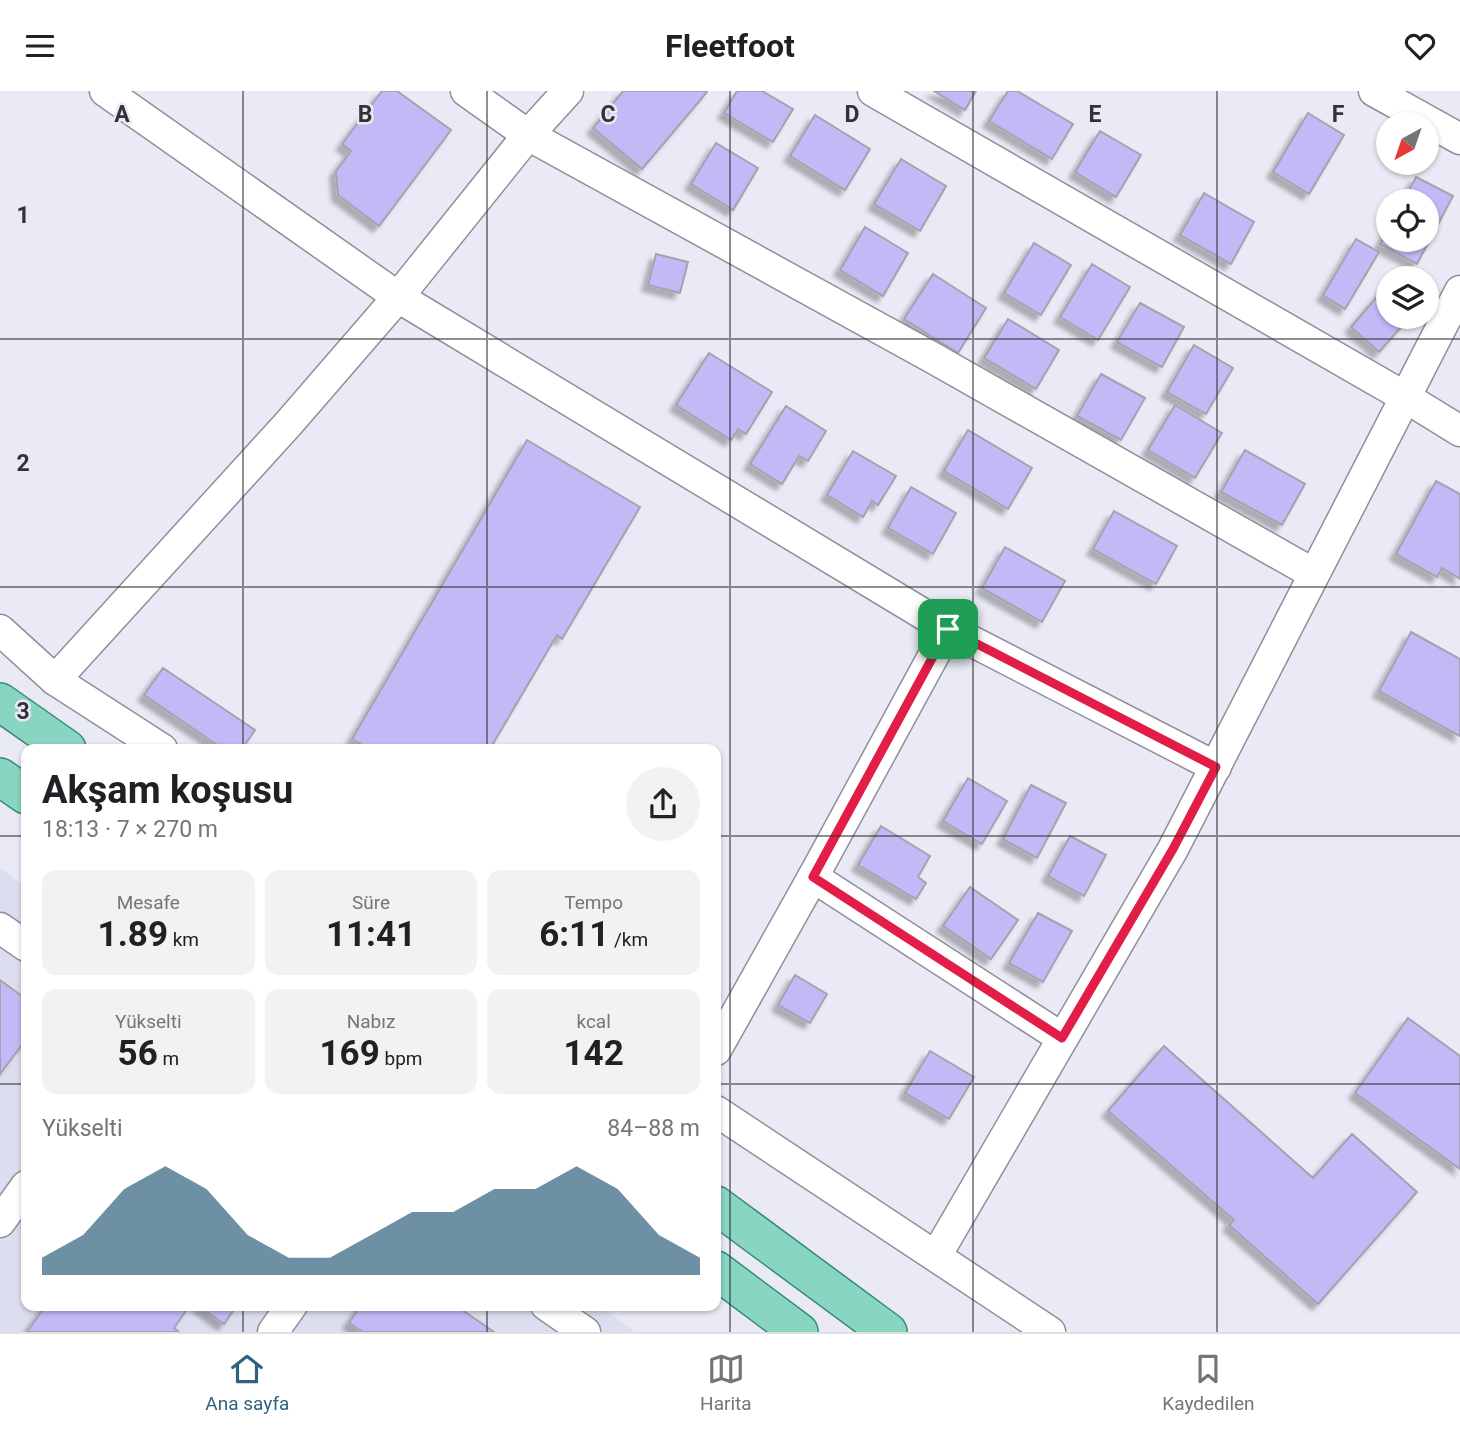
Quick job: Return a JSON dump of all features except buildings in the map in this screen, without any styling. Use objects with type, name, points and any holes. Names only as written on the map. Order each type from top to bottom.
[{"type":"main road","points":[[0,702],[60,744]]},
{"type":"main road","points":[[0,777],[21,792]]},
{"type":"main road","points":[[721,1209],[888,1332]]},
{"type":"main road","points":[[721,1274],[799,1332]]},
{"type":"street","points":[[105,91],[398,297],[948,629],[1216,767]]},
{"type":"street","points":[[466,91],[528,135],[933,358],[1314,574]]},
{"type":"street","points":[[55,680],[289,423],[398,297],[528,135],[568,91]]},
{"type":"street","points":[[873,91],[1460,431]]},
{"type":"street","points":[[1374,91],[1460,139]]},
{"type":"street","points":[[936,1256],[1173,849],[1460,291]]},
{"type":"street","points":[[721,1041],[948,629]]},
{"type":"street","points":[[0,630],[55,680],[154,744]]},
{"type":"street","points":[[813,877],[1062,1038]]},
{"type":"street","points":[[0,928],[21,943]]},
{"type":"street","points":[[721,1114],[1051,1332]]},
{"type":"street","points":[[0,1223],[21,1193]]},
{"type":"street","points":[[273,1332],[288,1311]]},
{"type":"street","points":[[555,1311],[585,1332]]},
{"type":"shaded area","points":[[0,868],[21,883],[21,1311],[607,1311],[635,1332],[0,1332]]},
{"type":"route","points":[[948,629],[1216,767],[1173,849],[1062,1038],[813,877],[948,629]]}]
